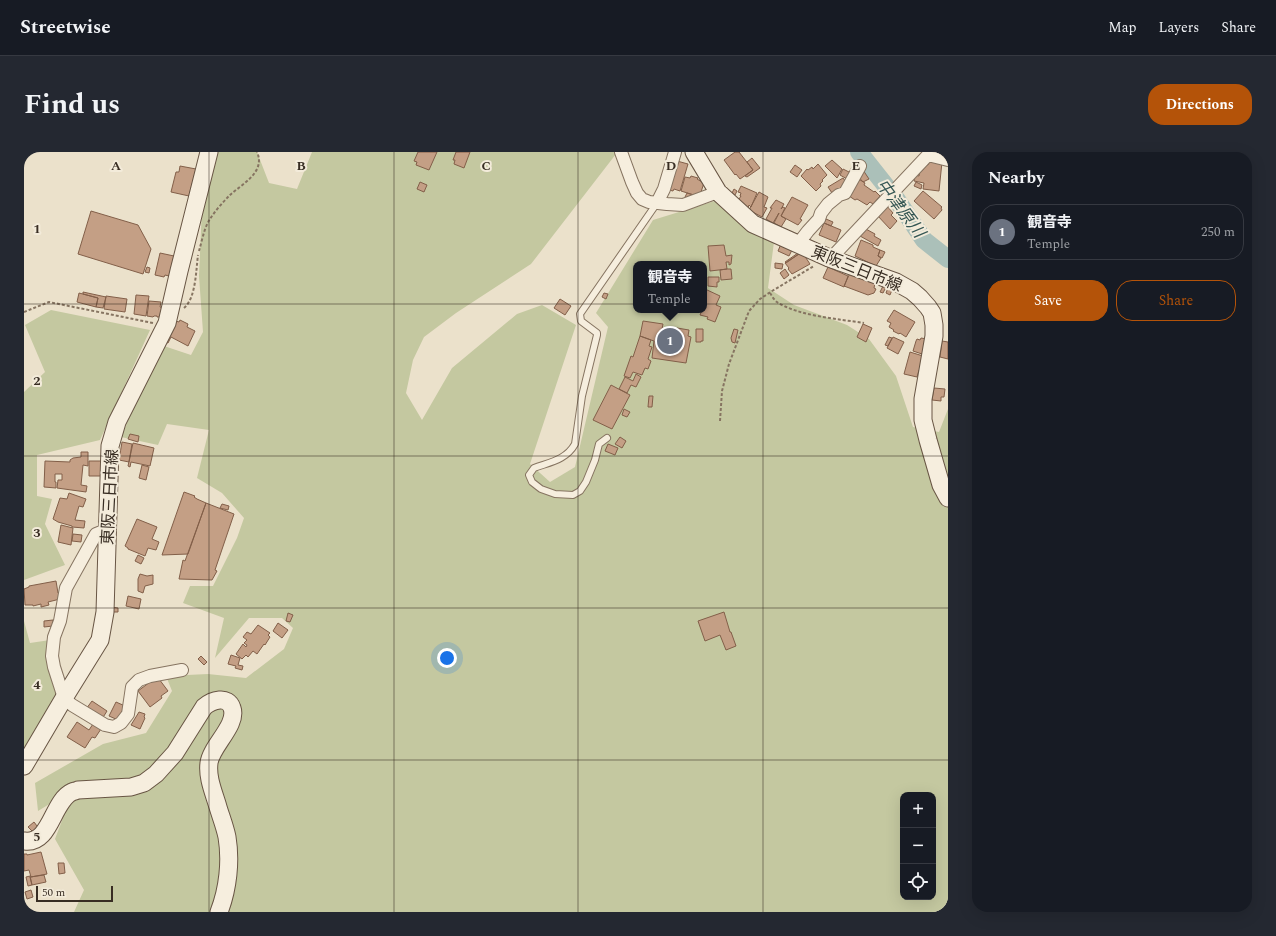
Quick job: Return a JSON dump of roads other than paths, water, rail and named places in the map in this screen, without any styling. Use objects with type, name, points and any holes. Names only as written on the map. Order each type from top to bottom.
[{"type":"main road","name":"東阪三日市線","points":[[24,766],[100,640],[105,612],[110,446],[117,422],[169,318],[179,270],[209,152]]},
{"type":"main road","name":"東阪三日市線","points":[[696,153],[718,192],[753,224],[829,258],[902,285],[912,291],[928,307],[932,313],[934,336],[923,399],[923,420],[941,485],[948,498]]},
{"type":"main road","points":[[24,842],[35,840],[45,832],[65,797],[71,792],[78,790],[131,787],[144,783],[156,774],[175,754],[204,707],[214,700],[225,700],[233,708],[233,714],[231,721],[213,752],[209,762],[210,778],[226,832],[228,844],[226,886],[219,912]]},
{"type":"street","points":[[621,152],[632,182],[642,199],[648,202],[683,205],[718,192]]},
{"type":"street","points":[[657,203],[664,190],[675,152]]},
{"type":"street","points":[[829,258],[833,256],[901,184],[927,153],[948,160]]},
{"type":"street","points":[[821,213],[828,204],[839,195],[845,193],[860,166]]},
{"type":"street","points":[[798,244],[819,219],[824,194]]},
{"type":"street","points":[[107,533],[101,532],[96,534],[66,588],[60,621],[54,637],[52,656],[64,698],[72,705],[105,725],[114,727],[121,723],[128,714],[132,687],[138,680],[150,676],[182,670]]},
{"type":"lane","points":[[607,438],[599,444],[586,482],[580,490],[573,495],[555,494],[541,489],[532,482],[529,475],[534,468],[558,460],[571,451],[575,444],[582,396],[597,335],[597,332],[581,321],[580,314],[657,203]]},
{"type":"waterway","name":"中津原川","points":[[859,152],[897,200],[924,240],[948,259]]},
{"type":"place","name":"観音寺","points":[[670,341]]}]
